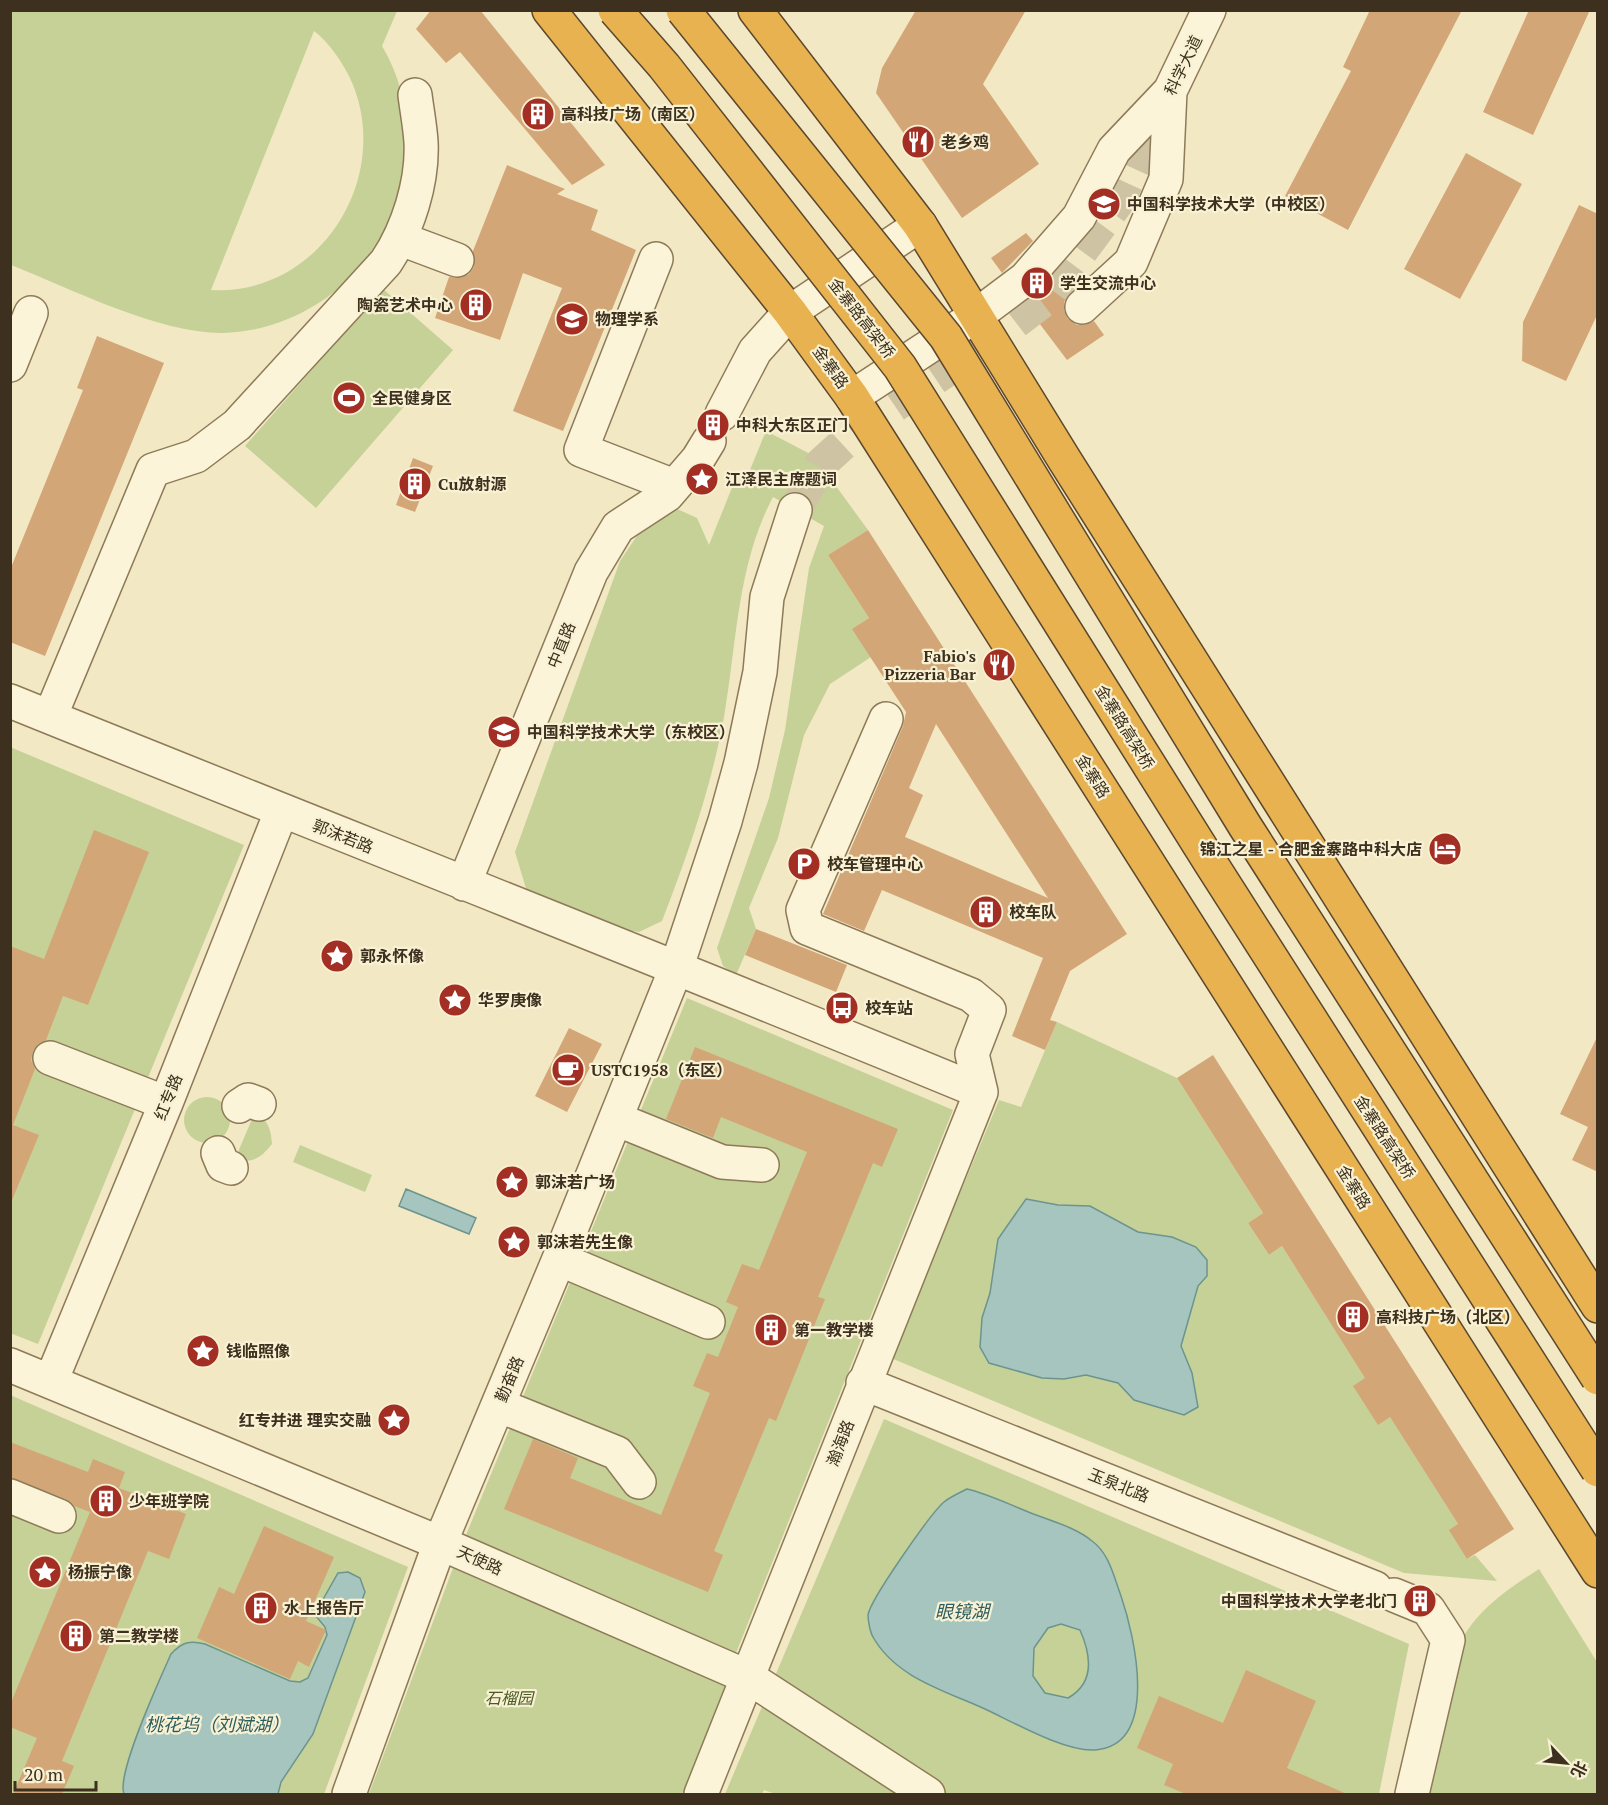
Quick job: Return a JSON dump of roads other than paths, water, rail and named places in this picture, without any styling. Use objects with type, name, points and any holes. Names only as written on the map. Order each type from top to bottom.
[{"type":"highway","name":"金寨路","points":[[549,10],[790,312],[852,397],[1598,1571]]},
{"type":"highway","name":"金寨路高架桥","points":[[615,10],[664,66],[900,367],[1210,862],[1598,1470]]},
{"type":"highway","points":[[683,10],[946,337],[1245,826],[1598,1378]]},
{"type":"highway","points":[[755,10],[920,225],[1064,459],[1598,1306]]},
{"type":"street","name":"科学大道","points":[[1163,105],[1209,10]]},
{"type":"street","points":[[50,717],[153,470],[196,456],[237,425],[386,262],[401,239],[415,191],[421,143],[415,95]]},
{"type":"street","points":[[1082,307],[1131,262],[1166,179],[1163,105]]},
{"type":"street","points":[[852,397],[977,315],[1025,279],[1079,217],[1114,150],[1163,105]]},
{"type":"street","name":"中直路","points":[[464,884],[591,572],[618,527],[667,495],[698,459],[755,351],[790,312],[920,225]]},
{"type":"street","points":[[401,239],[457,260]]},
{"type":"street","points":[[656,259],[581,450],[674,486]]},
{"type":"street","points":[[10,365],[32,314]]},
{"type":"street","name":"勤奋路","points":[[349,1794],[440,1543],[559,1259],[677,966],[725,821],[741,763],[760,672],[767,597],[795,510]]},
{"type":"street","name":"郭沫若路","points":[[10,701],[281,812],[677,966],[981,1092]]},
{"type":"street","points":[[886,719],[803,910],[807,928],[971,995],[989,1010],[972,1054],[981,1092]]},
{"type":"street","name":"红专路","points":[[51,1381],[166,1102],[281,812]]},
{"type":"street","points":[[50,1058],[166,1102]]},
{"type":"street","name":"瀚海路","points":[[700,1794],[981,1092]]},
{"type":"street","points":[[616,1119],[722,1162],[762,1165]]},
{"type":"street","points":[[559,1259],[708,1322]]},
{"type":"street","name":"天使路","points":[[10,1365],[440,1543],[748,1677],[928,1794]]},
{"type":"street","name":"玉泉北路","points":[[863,1383],[1428,1609],[1448,1640],[1412,1794]]},
{"type":"street","points":[[498,1405],[617,1454],[639,1482]]},
{"type":"street","points":[[10,1496],[59,1516]]},
{"type":"water","points":[[406,1189],[476,1218],[469,1234],[399,1206]]},
{"type":"water","points":[[1026,1199],[1058,1205],[1090,1206],[1138,1232],[1172,1237],[1196,1247],[1207,1260],[1207,1276],[1198,1286],[1181,1346],[1192,1373],[1198,1407],[1184,1415],[1134,1400],[1118,1383],[1086,1375],[1064,1379],[1042,1378],[989,1363],[980,1347],[982,1318],[990,1293],[998,1239]]},
{"type":"water","name":"眼镜湖","points":[[967,1489],[1077,1531],[1103,1552],[1113,1573],[1132,1635],[1138,1685],[1136,1709],[1129,1729],[1116,1744],[1095,1750],[1083,1749],[1039,1735],[923,1682],[895,1663],[873,1637],[868,1615],[879,1593],[937,1509],[946,1500]],"holes":[[[1061,1624],[1080,1630],[1088,1659],[1087,1676],[1083,1685],[1068,1698],[1045,1693],[1033,1676],[1034,1648],[1048,1628]]]},
{"type":"water","name":"桃花坞（刘斌湖）","points":[[348,1572],[360,1578],[365,1592],[313,1734],[281,1782],[278,1794],[124,1794],[123,1783],[132,1748],[171,1654],[175,1650],[186,1643],[205,1644],[290,1681],[300,1682],[308,1678],[327,1635],[325,1627],[316,1616],[317,1610],[338,1573]]},
{"type":"tunnel","points":[[795,510],[821,464],[856,432],[999,335],[1046,299],[1118,202],[1156,119]]},
{"type":"place","name":"高科技广场（南区）","points":[[538,114]]},
{"type":"place","name":"老乡鸡","points":[[918,142]]},
{"type":"place","name":"中国科学技术大学（中校区）","points":[[1104,204]]},
{"type":"place","name":"学生交流中心","points":[[1037,283]]},
{"type":"place","name":"陶瓷艺术中心","points":[[476,305]]},
{"type":"place","name":"物理学系","points":[[572,319]]},
{"type":"place","name":"全民健身区","points":[[349,398]]},
{"type":"place","name":"中科大东区正门","points":[[713,425]]},
{"type":"place","name":"江泽民主席题词","points":[[702,479]]},
{"type":"place","name":"Cu放射源","points":[[415,484]]},
{"type":"place","name":"Fabio's Pizzeria Bar","points":[[999,665]]},
{"type":"place","name":"中国科学技术大学（东校区）","points":[[504,732]]},
{"type":"place","name":"锦江之星 - 合肥金寨路中科大店","points":[[1445,849]]},
{"type":"place","name":"校车管理中心","points":[[804,864]]},
{"type":"place","name":"校车队","points":[[986,912]]},
{"type":"place","name":"郭永怀像","points":[[337,956]]},
{"type":"place","name":"华罗庚像","points":[[455,1000]]},
{"type":"place","name":"校车站","points":[[842,1008]]},
{"type":"place","name":"USTC1958（东区）","points":[[568,1070]]},
{"type":"place","name":"郭沫若广场","points":[[512,1182]]},
{"type":"place","name":"郭沫若先生像","points":[[514,1242]]},
{"type":"place","name":"高科技广场（北区）","points":[[1353,1317]]},
{"type":"place","name":"第一教学楼","points":[[771,1330]]},
{"type":"place","name":"钱临照像","points":[[203,1351]]},
{"type":"place","name":"红专并进 理实交融","points":[[394,1420]]},
{"type":"place","name":"少年班学院","points":[[106,1501]]},
{"type":"place","name":"杨振宁像","points":[[45,1572]]},
{"type":"place","name":"中国科学技术大学老北门","points":[[1420,1601]]},
{"type":"place","name":"水上报告厅","points":[[261,1608]]},
{"type":"place","name":"第二教学楼","points":[[76,1636]]},
{"type":"park label","name":"石榴园","points":[[509,1698]]}]
